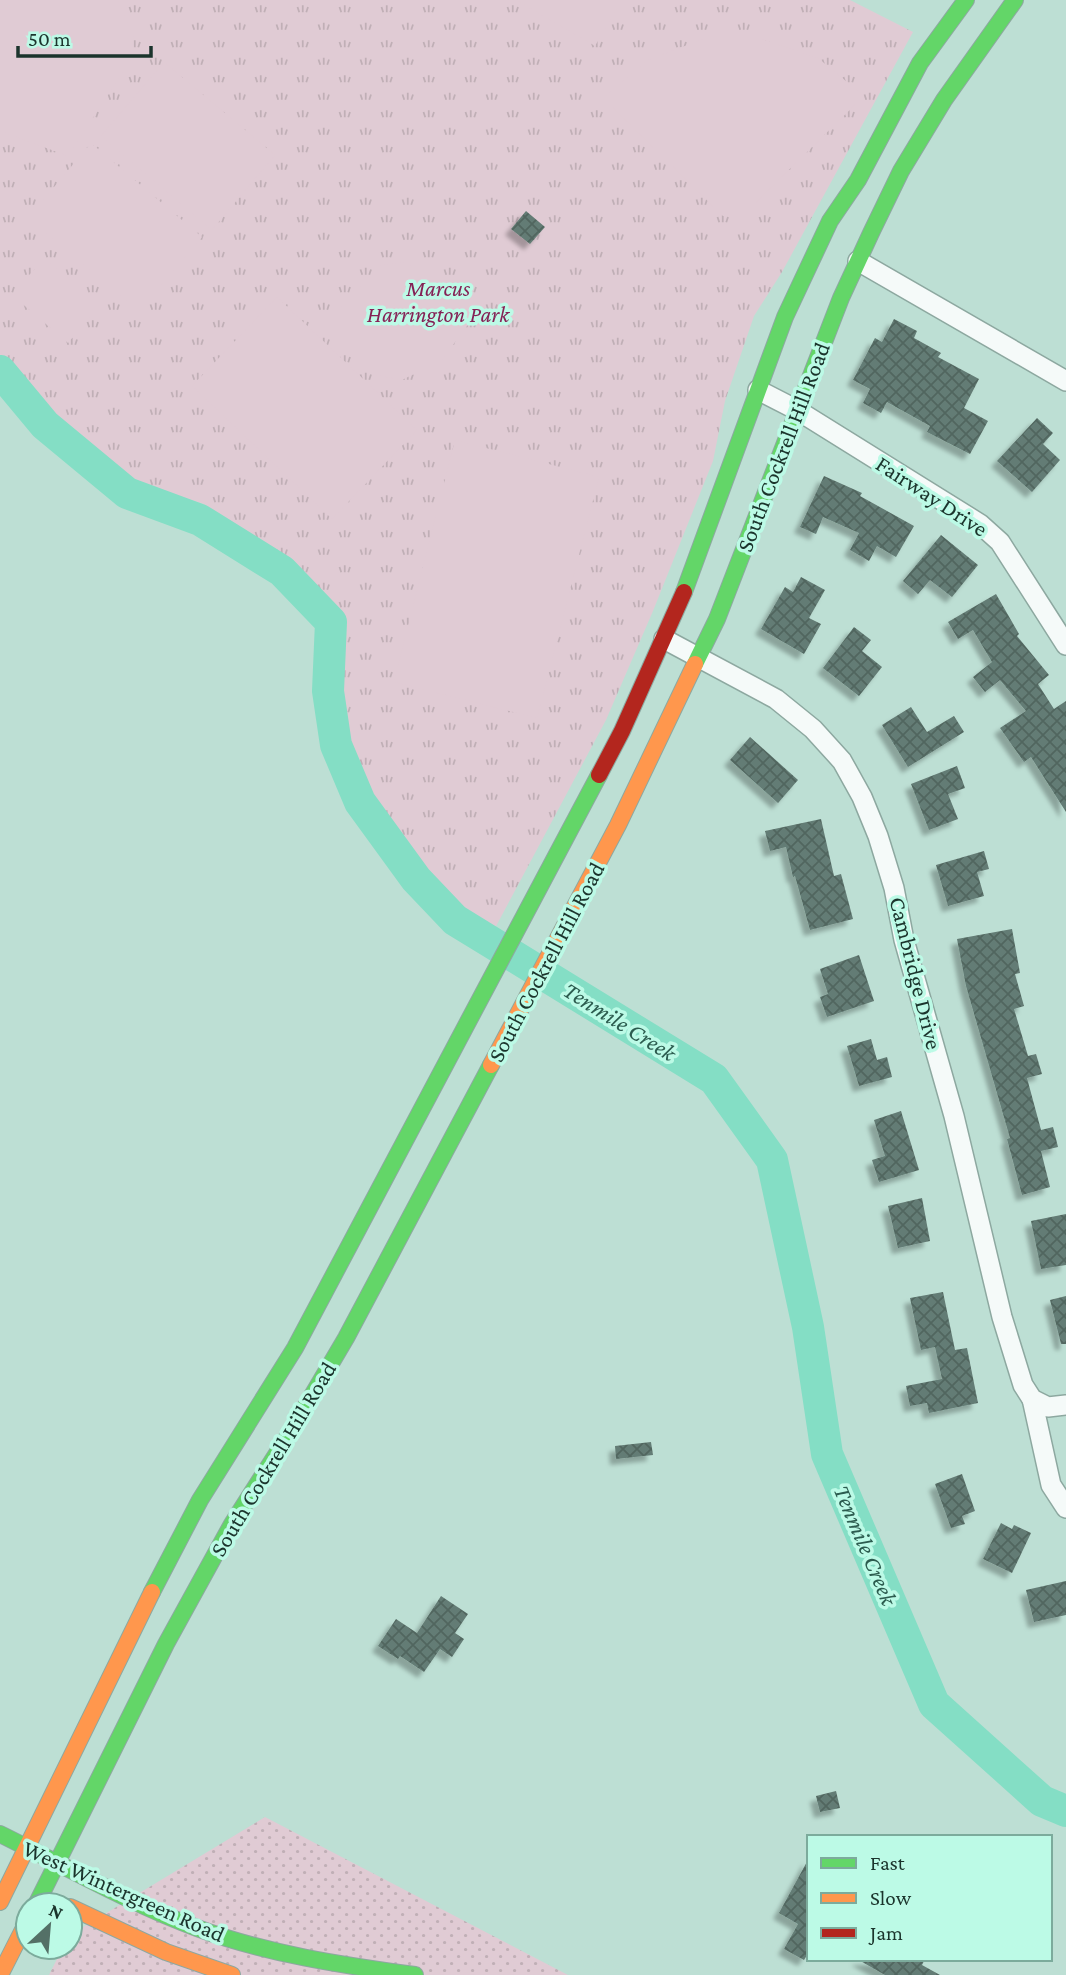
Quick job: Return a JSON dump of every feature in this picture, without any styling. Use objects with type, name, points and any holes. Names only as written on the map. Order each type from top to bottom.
[{"type":"main road","name":"South Cockrell Hill Road","points":[[0,1902],[56,1862],[166,1644],[214,1557],[311,1359],[459,1041],[622,732],[704,540],[785,317],[830,221],[858,180],[920,63],[966,0]]},
{"type":"main road","name":"South Cockrell Hill Road","points":[[24,1887],[27,1847],[184,1529],[311,1359],[495,1059],[580,900],[717,619],[768,456],[797,410],[841,298],[901,171],[944,100],[1015,0]]},
{"type":"main road","points":[[740,441],[768,456]]},
{"type":"main road","name":"West Wintergreen Road","points":[[0,1834],[168,1916],[226,1938],[326,1963],[415,1975]]},
{"type":"main road","name":"West Wintergreen Road","points":[[84,1914],[166,1952],[232,1975]]},
{"type":"main road","points":[[0,1975],[14,1948]]},
{"type":"street","points":[[858,261],[1066,382]]},
{"type":"street","name":"Fairway Drive","points":[[758,390],[797,410],[980,524],[1000,542],[1066,645]]},
{"type":"street","name":"Cambridge Drive","points":[[664,639],[776,699],[813,729],[842,761],[862,797],[878,836],[894,888],[905,940],[954,1116],[1002,1317],[1023,1385],[1032,1399],[1051,1485],[1066,1508]]},
{"type":"street","points":[[1032,1399],[1048,1407],[1066,1405]]},
{"type":"green space","name":"Marcus Harrington Park","points":[[0,0],[850,0],[913,32],[782,272],[754,316],[725,401],[713,461],[653,611],[606,720],[494,930],[458,907],[368,799],[344,746],[339,695],[340,619],[290,565],[204,504],[132,482],[55,414],[0,358]]},
{"type":"green space","points":[[0,0],[118,0],[133,35],[134,55],[68,156],[0,131]]},
{"type":"green space","points":[[516,0],[622,0],[595,46]]},
{"type":"green space","points":[[703,39],[762,39],[818,58],[864,96],[742,216],[723,216],[603,98],[648,60]]},
{"type":"green space","points":[[164,62],[275,155],[212,230],[101,136]]},
{"type":"green space","points":[[91,143],[202,237],[139,311],[28,218]]},
{"type":"green space","points":[[44,258],[100,305],[68,343],[12,295]]},
{"type":"green space","points":[[405,262],[475,315],[442,360],[402,380],[376,375],[322,327],[381,265]]},
{"type":"green space","points":[[277,297],[417,430],[332,519],[192,386]]},
{"type":"green space","points":[[455,440],[599,477],[537,718],[394,682]]},
{"type":"green space","points":[[265,1817],[568,1975],[49,1975],[56,1961],[84,1961],[84,1927]]},
{"type":"building","points":[[526,211],[545,227],[530,244],[511,229]]},
{"type":"building","points":[[894,319],[917,331],[914,338],[941,353],[938,357],[979,379],[964,408],[988,421],[970,454],[927,432],[930,426],[887,402],[881,413],[863,403],[870,389],[853,380],[875,338],[882,342]]},
{"type":"building","points":[[1037,418],[1053,433],[1043,444],[1060,460],[1032,492],[997,461]]},
{"type":"building","points":[[824,476],[862,493],[860,496],[914,526],[896,557],[877,546],[869,561],[850,550],[859,533],[823,517],[816,534],[800,527]]},
{"type":"building","points":[[941,535],[978,565],[952,597],[930,580],[918,594],[903,581]]},
{"type":"building","points":[[801,577],[825,590],[809,618],[821,624],[804,654],[761,629],[785,587],[793,592]]},
{"type":"building","points":[[996,594],[1019,634],[1017,636],[1049,675],[1038,684],[1054,709],[1066,701],[1066,812],[1031,757],[1024,762],[1000,728],[1026,711],[1000,680],[985,692],[973,677],[992,662],[973,630],[958,639],[948,622]]},
{"type":"building","points":[[854,627],[871,640],[862,651],[882,667],[859,696],[823,668]]},
{"type":"building","points":[[911,707],[927,732],[954,716],[964,732],[908,767],[882,725]]},
{"type":"building","points":[[750,737],[798,780],[778,803],[730,760]]},
{"type":"building","points":[[957,766],[965,788],[948,794],[958,819],[929,830],[911,784]]},
{"type":"building","points":[[821,819],[834,876],[841,874],[853,919],[810,930],[786,847],[770,851],[765,831]]},
{"type":"building","points":[[984,851],[989,869],[977,872],[984,896],[948,906],[936,865]]},
{"type":"building","points":[[1012,929],[1020,973],[1015,974],[1024,1006],[1014,1009],[1028,1056],[1036,1054],[1042,1074],[1027,1078],[1041,1130],[1053,1127],[1058,1147],[1041,1151],[1050,1187],[1022,1195],[1007,1139],[1010,1138],[966,986],[957,939]]},
{"type":"building","points":[[859,955],[874,1001],[827,1017],[820,997],[828,994],[820,969]]},
{"type":"building","points":[[871,1039],[877,1060],[887,1057],[892,1077],[859,1086],[847,1046]]},
{"type":"building","points":[[901,1111],[919,1170],[879,1182],[872,1160],[885,1156],[874,1120]]},
{"type":"building","points":[[922,1198],[930,1241],[898,1248],[888,1206]]},
{"type":"building","points":[[1066,1214],[1066,1265],[1041,1269],[1031,1221]]},
{"type":"building","points":[[943,1292],[955,1350],[967,1348],[978,1403],[929,1413],[927,1403],[910,1406],[906,1386],[942,1379],[935,1347],[921,1350],[910,1298]]},
{"type":"building","points":[[1066,1296],[1066,1344],[1061,1344],[1050,1300]]},
{"type":"building","points":[[651,1442],[653,1455],[616,1459],[615,1446]]},
{"type":"building","points":[[962,1474],[975,1511],[962,1516],[965,1524],[951,1528],[935,1484]]},
{"type":"building","points":[[1001,1523],[1012,1529],[1014,1525],[1031,1533],[1012,1573],[983,1559]]},
{"type":"building","points":[[1066,1581],[1066,1615],[1034,1622],[1026,1590]]},
{"type":"building","points":[[441,1596],[468,1614],[455,1633],[464,1639],[452,1657],[440,1649],[424,1672],[400,1656],[398,1659],[378,1646],[396,1619],[417,1633]]},
{"type":"building","points":[[836,1791],[840,1808],[820,1812],[816,1796]]},
{"type":"building","points":[[807,1862],[807,1955],[804,1960],[784,1949],[798,1924],[779,1913]]},
{"type":"building","points":[[860,1961],[924,1961],[922,1965],[940,1975],[885,1975]]},
{"type":"waterway","name":"Tenmile Creek","points":[[0,371],[45,425],[127,493],[200,520],[282,571],[331,622],[328,691],[336,745],[360,802],[416,879],[455,920],[714,1079],[772,1160],[808,1327],[827,1454],[934,1704],[1042,1801],[1066,1811]]},
{"type":"traffic: fast","points":[[684,592],[785,317],[830,221],[858,180],[920,63],[966,0]]},
{"type":"traffic: fast","points":[[695,664],[717,619],[841,298],[871,233],[901,171],[944,100],[1015,0]]},
{"type":"traffic: fast","points":[[152,1592],[200,1500],[295,1348],[599,775]]},
{"type":"traffic: fast","points":[[43,1891],[166,1644],[232,1524],[346,1338],[491,1065]]},
{"type":"traffic: fast","points":[[0,1834],[97,1884],[223,1937],[304,1958],[415,1975]]},
{"type":"traffic: slow","points":[[491,1065],[618,825],[695,664]]},
{"type":"traffic: slow","points":[[0,1902],[152,1592]]},
{"type":"traffic: slow","points":[[84,1914],[166,1952],[232,1975]]},
{"type":"traffic: slow","points":[[0,1975],[14,1948]]},
{"type":"traffic: jam","points":[[599,775],[622,731],[684,592]]}]
